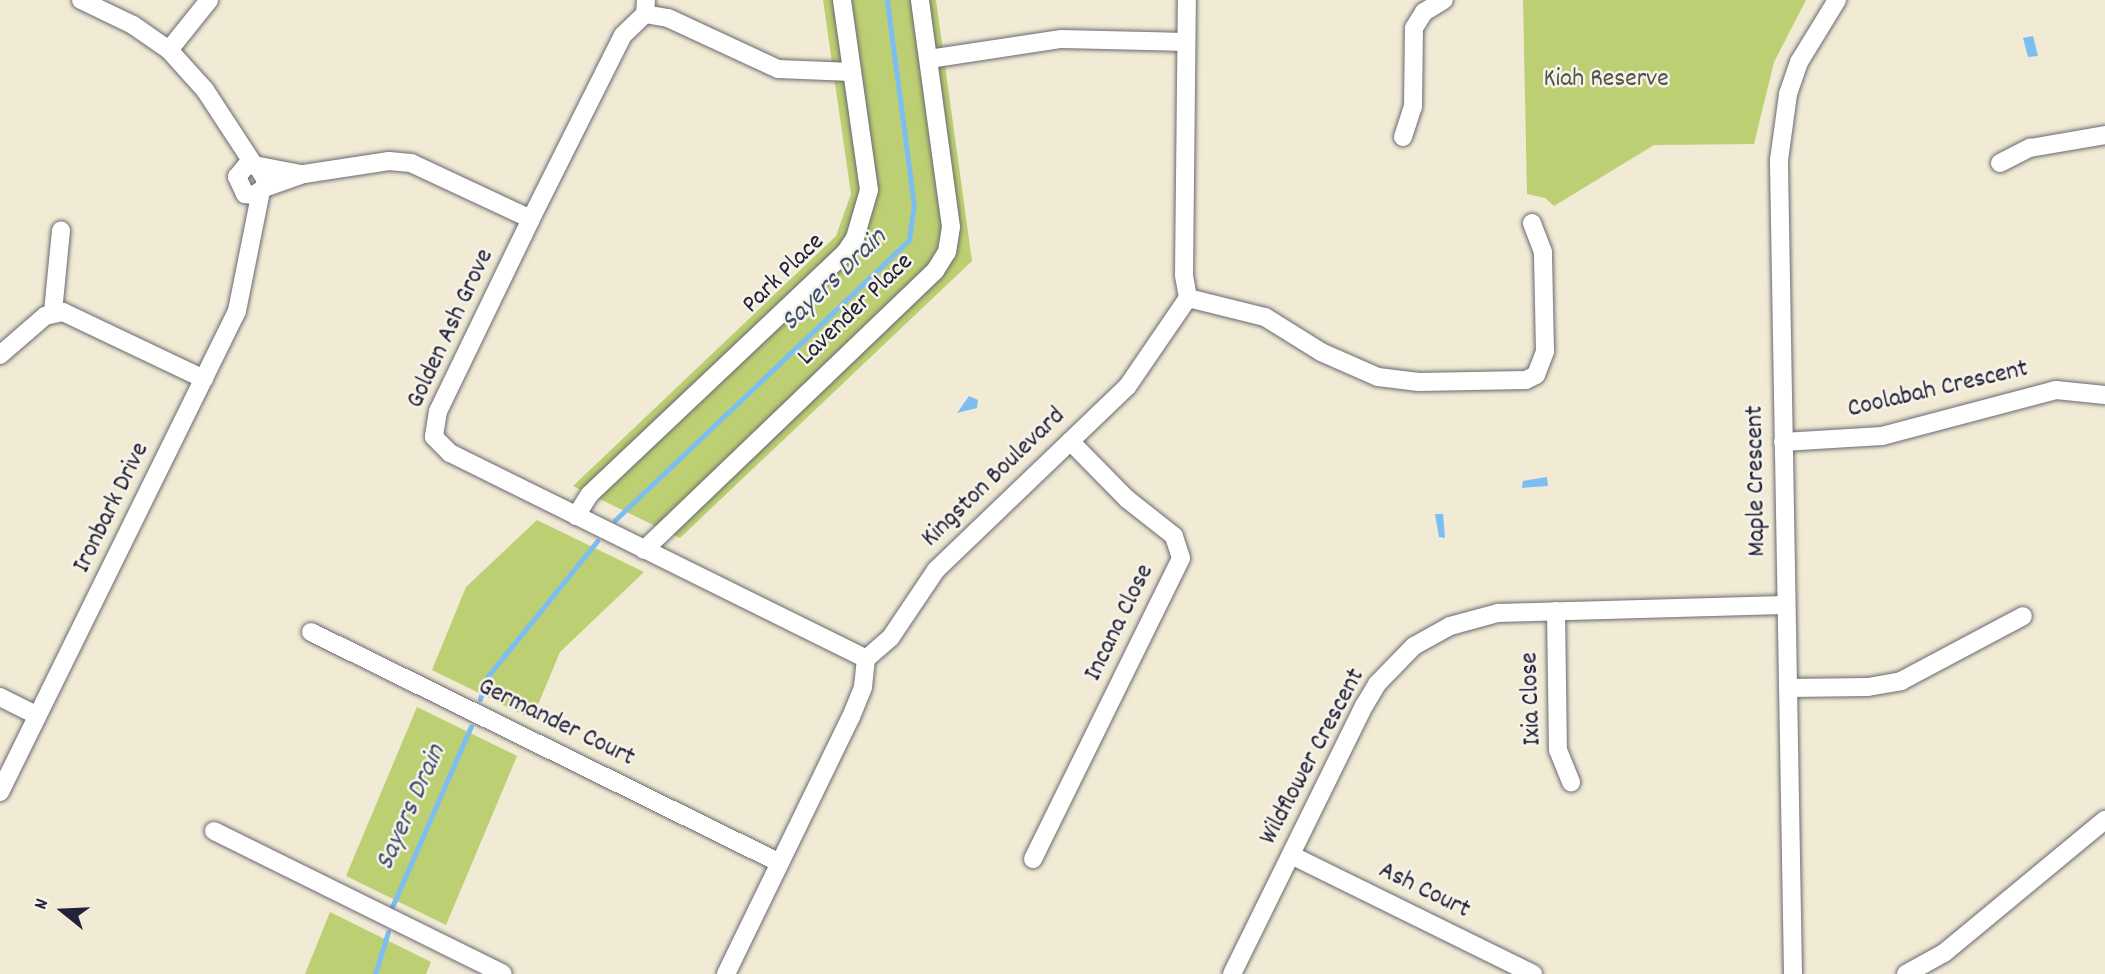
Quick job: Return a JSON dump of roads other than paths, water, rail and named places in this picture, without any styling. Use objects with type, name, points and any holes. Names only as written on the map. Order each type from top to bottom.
[{"type":"street","points":[[81,0],[133,25],[169,50],[205,90],[250,167],[266,180],[257,191]]},
{"type":"street","points":[[169,50],[209,0]]},
{"type":"street","name":"Park Place","points":[[576,516],[590,494],[845,253],[855,238],[869,190],[842,0]]},
{"type":"street","name":"Lavender Place","points":[[644,550],[942,262],[950,228],[920,0]]},
{"type":"street","points":[[1187,0],[1184,275],[1188,298],[1265,317],[1321,352],[1378,377],[1419,382],[1526,380],[1536,375],[1545,351],[1543,252],[1532,223]]},
{"type":"street","points":[[1403,137],[1413,107],[1414,28],[1424,12],[1444,0]]},
{"type":"street","name":"Maple Crescent","points":[[1793,974],[1784,605],[1779,160],[1788,94],[1799,62],[1837,0]]},
{"type":"street","points":[[646,7],[778,69],[852,72]]},
{"type":"street","name":"Golden Ash Grove","points":[[646,7],[623,35],[531,219],[438,411],[434,437],[450,453],[866,659]]},
{"type":"street","points":[[929,59],[1062,39],[1186,42]]},
{"type":"street","points":[[2000,163],[2030,148],[2105,135]]},
{"type":"street","points":[[250,167],[237,184],[257,191],[304,174],[389,161],[411,163],[531,219]]},
{"type":"street","points":[[250,167],[304,174]]},
{"type":"street","name":"Ironbark Drive","points":[[0,792],[237,311],[253,240],[257,191]]},
{"type":"street","points":[[0,355],[53,312],[61,230]]},
{"type":"street","name":"Kingston Boulevard","points":[[866,659],[891,637],[936,570],[1127,387],[1188,298]]},
{"type":"street","points":[[53,312],[72,315],[204,379]]},
{"type":"street","name":"Coolabah Crescent","points":[[1783,442],[1882,436],[2056,390],[2105,395]]},
{"type":"street","name":"Incana Close","points":[[1033,859],[1181,558],[1174,536],[1127,499],[1070,441]]},
{"type":"street","name":"Wildflower Crescent","points":[[1232,974],[1364,706],[1396,662],[1414,646],[1475,617],[1556,611],[1784,605]]},
{"type":"street","name":"Ixia Close","points":[[1556,611],[1558,750],[1572,782]]},
{"type":"street","points":[[1788,688],[1868,687],[1900,681],[2023,616]]},
{"type":"street","name":"Germander Court","points":[[311,632],[778,862]]},
{"type":"street","points":[[726,974],[778,862],[851,718],[863,687],[866,659]]},
{"type":"street","points":[[0,697],[38,716]]},
{"type":"street","points":[[1906,974],[1944,953],[2105,820]]},
{"type":"street","points":[[214,831],[503,974]]},
{"type":"street","name":"Ash Court","points":[[1291,855],[1533,974]]},
{"type":"water","points":[[2033,36],[2038,56],[2028,57],[2023,38]]},
{"type":"water","points":[[969,396],[978,400],[977,408],[957,413]]},
{"type":"water","points":[[1547,477],[1548,486],[1522,488],[1523,481]]},
{"type":"water","points":[[1435,514],[1443,514],[1445,538],[1439,537]]},
{"type":"waterway","name":"Sayers Drain","points":[[615,520],[909,240],[914,206],[887,0]]},
{"type":"waterway","name":"Sayers Drain","points":[[480,699],[487,677],[597,541]]},
{"type":"waterway","name":"Sayers Drain","points":[[392,907],[471,726]]},
{"type":"waterway","name":"Sayers Drain","points":[[375,974],[388,932]]},
{"type":"park label","name":"Kiah Reserve","points":[[1606,80]]}]
